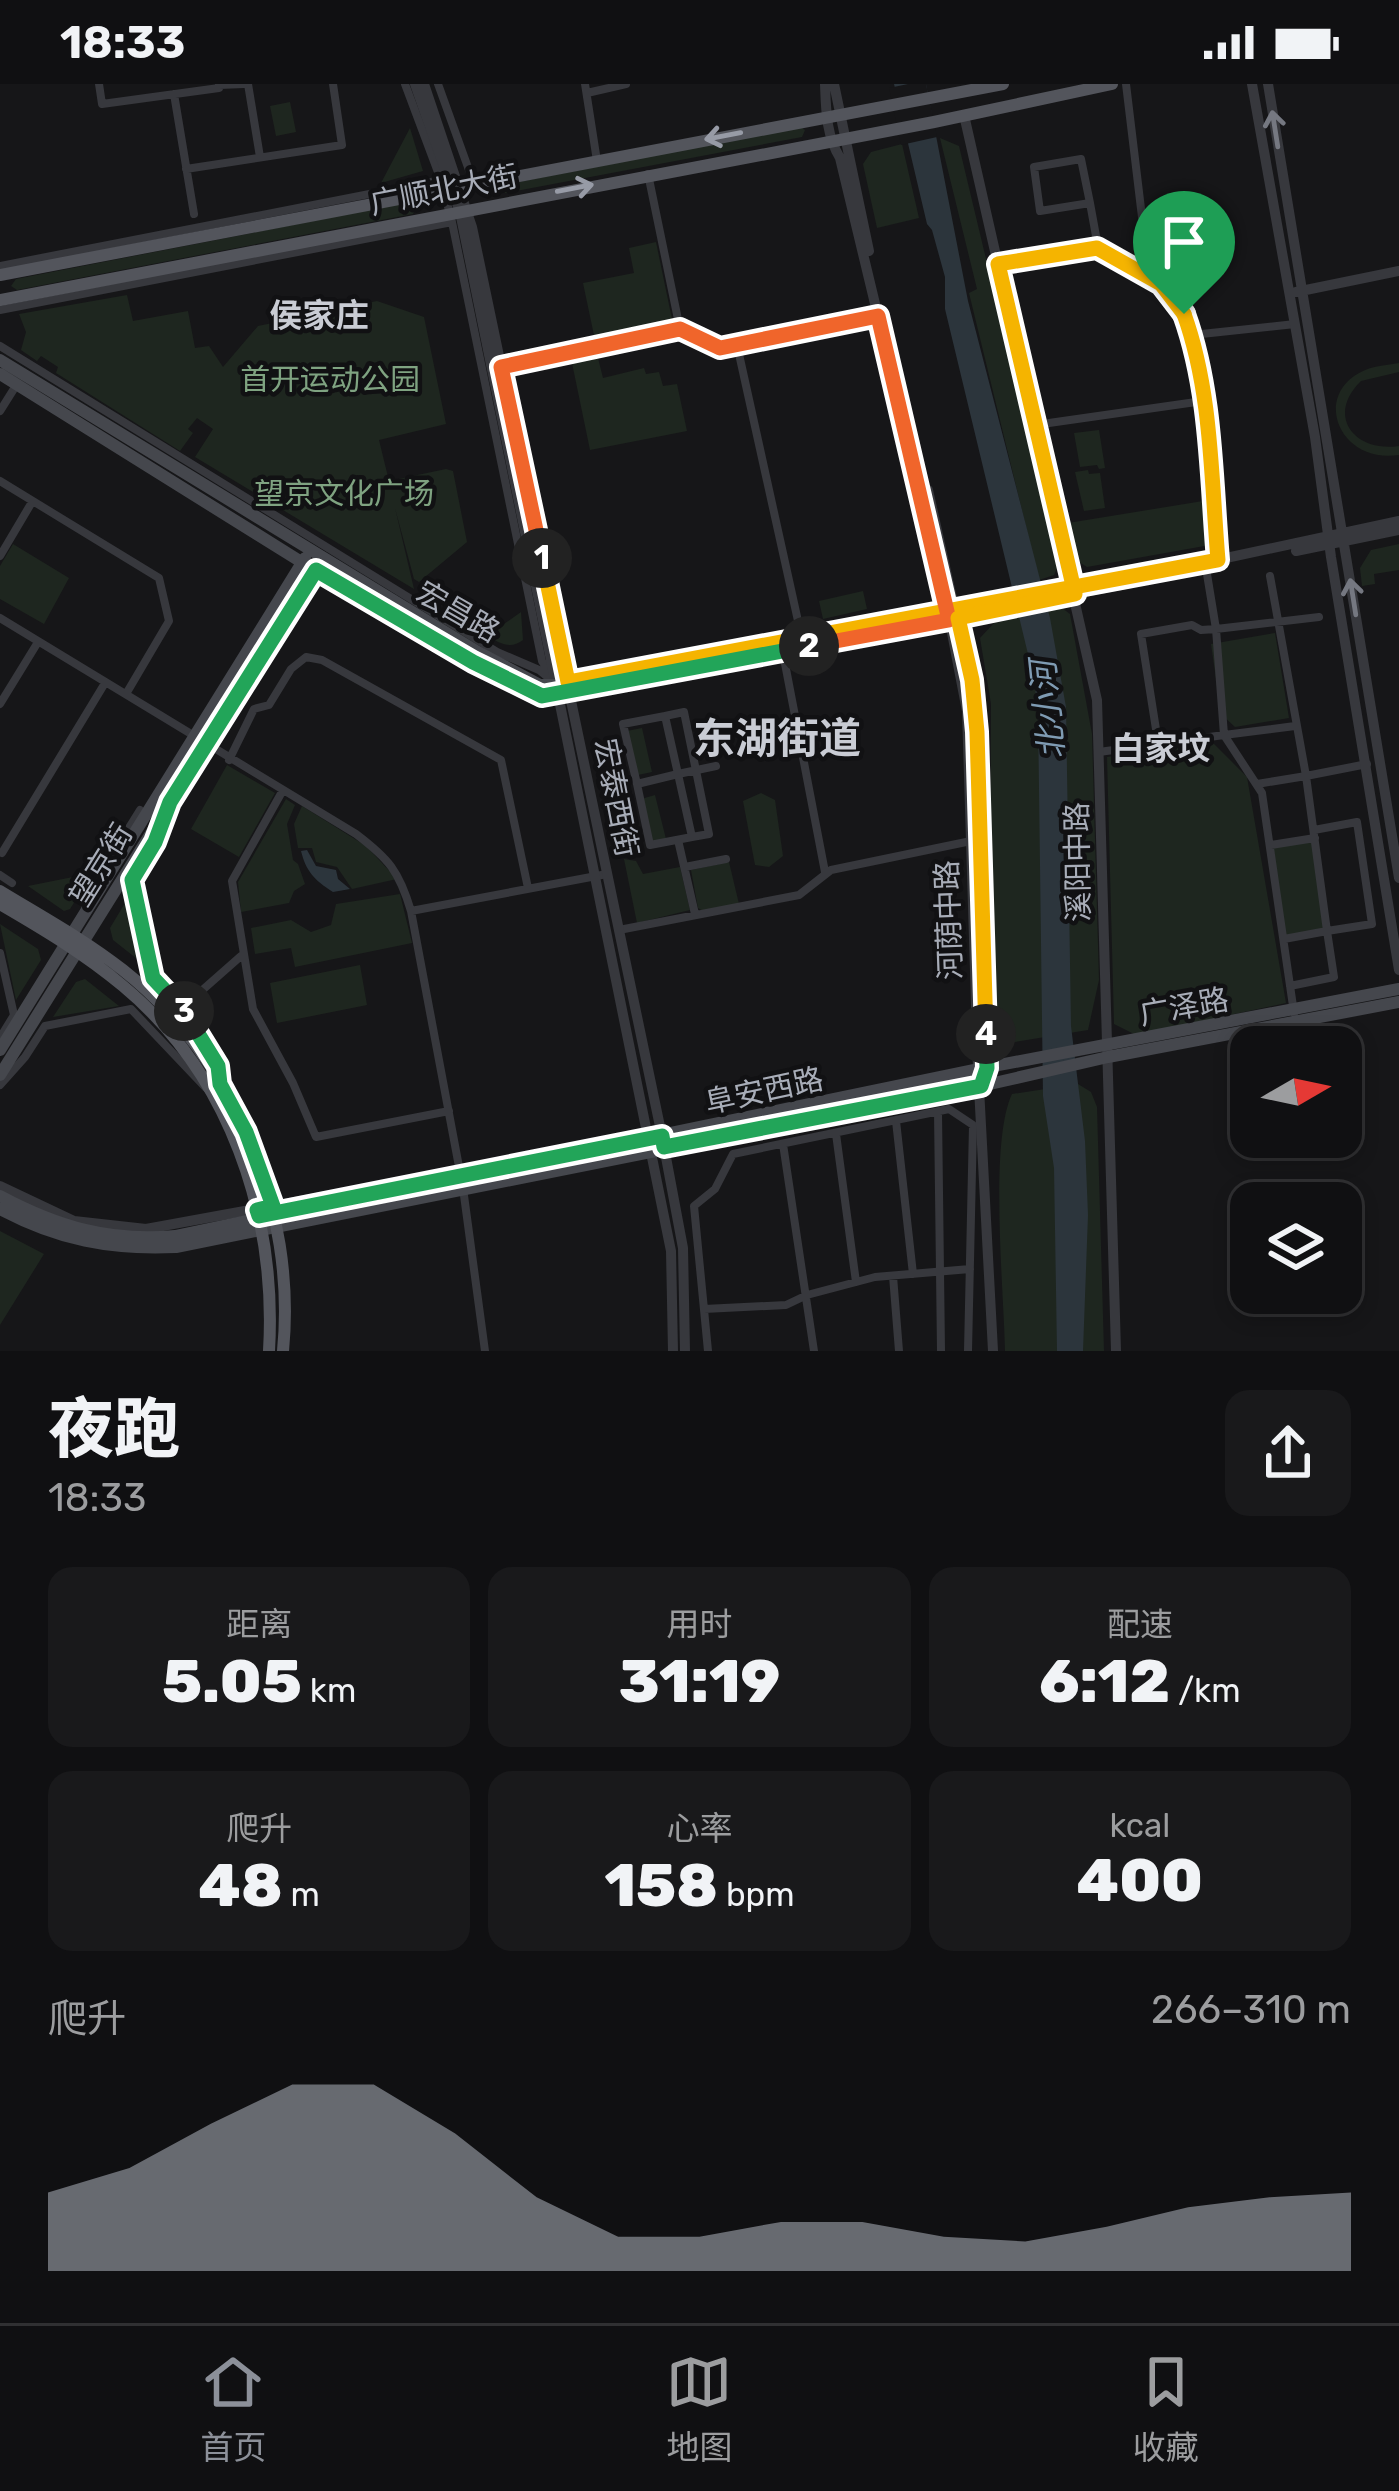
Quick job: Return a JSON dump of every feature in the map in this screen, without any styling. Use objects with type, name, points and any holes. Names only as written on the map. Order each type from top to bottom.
[{"type":"main road","points":[[956,88],[1003,84]]},
{"type":"main road","points":[[964,116],[1112,84]]},
{"type":"main road","name":"广顺北大街","points":[[0,274],[929,98],[956,88]]},
{"type":"main road","points":[[885,106],[870,113],[866,123],[871,130],[890,130]]},
{"type":"main road","name":"广顺北大街","points":[[1,301],[964,116]]},
{"type":"main road","points":[[510,177],[500,186],[502,196],[514,200]]},
{"type":"main road","points":[[405,198],[418,201],[419,212],[410,222]]},
{"type":"main road","name":"宏昌路","points":[[0,360],[312,561]]},
{"type":"main road","name":"宏昌路","points":[[0,374],[312,561],[532,682],[564,688]]},
{"type":"main road","name":"望京街","points":[[0,1050],[74,943],[312,561]]},
{"type":"main road","points":[[140,811],[166,798]]},
{"type":"main road","points":[[155,842],[166,798]]},
{"type":"main road","points":[[6,887],[74,943]]},
{"type":"main road","points":[[0,904],[123,970],[180,1027],[246,1132],[275,1215],[283,1256],[283,1351]]},
{"type":"main road","name":"望京街","points":[[0,1075],[74,943]]},
{"type":"main road","name":"广泽路","points":[[1294,1016],[1399,989]]},
{"type":"main road","name":"广泽路","points":[[983,1069],[1032,1067],[1294,1016],[1399,1002]]},
{"type":"main road","name":"广泽路","points":[[981,1086],[1032,1067]]},
{"type":"main road","name":"阜安西路","points":[[657,1143],[983,1069]]},
{"type":"main road","name":"阜安西路","points":[[0,1196],[53,1223],[115,1238],[176,1236],[461,1179],[795,1123],[981,1086]]},
{"type":"main road","points":[[216,1088],[259,1218],[272,1311],[269,1351]]},
{"type":"main road","name":"阜安西路","points":[[0,1209],[51,1234],[113,1248],[176,1247],[259,1218]]},
{"type":"street","points":[[99,84],[102,104],[246,84],[260,158]]},
{"type":"street","points":[[186,169],[342,145],[333,84]]},
{"type":"street","points":[[405,84],[455,186]]},
{"type":"street","points":[[415,84],[455,186]]},
{"type":"street","points":[[424,84],[455,186]]},
{"type":"street","points":[[1,301],[458,214],[438,84]]},
{"type":"street","points":[[597,160],[586,88],[626,84]]},
{"type":"street","points":[[825,84],[832,115]]},
{"type":"street","points":[[832,115],[834,84]]},
{"type":"street","points":[[1126,84],[1149,275]]},
{"type":"street","points":[[1252,84],[1343,537],[1399,878]]},
{"type":"street","points":[[1268,84],[1295,324],[1399,970]]},
{"type":"street","points":[[174,94],[194,214]]},
{"type":"street","name":"河荫中路","points":[[832,115],[952,614],[968,711],[983,1069]]},
{"type":"street","name":"溪阳中路","points":[[964,116],[1097,700],[1116,1351]]},
{"type":"street","name":"河荫中路","points":[[837,138],[972,680],[977,732],[981,1086]]},
{"type":"street","points":[[1090,203],[1040,211],[1034,167],[1081,159],[1090,203],[1097,248]]},
{"type":"street","points":[[648,174],[680,329]]},
{"type":"street","points":[[0,274],[455,186]]},
{"type":"street","name":"宏泰西街","points":[[455,186],[564,688]]},
{"type":"street","name":"宏泰西街","points":[[458,214],[501,367],[601,875],[683,1248],[685,1351]]},
{"type":"street","points":[[998,264],[1097,248],[1149,275],[1175,298],[1192,335],[1204,401],[1224,735],[1257,784],[1271,845],[1294,1016]]},
{"type":"street","points":[[1293,292],[1399,272]]},
{"type":"street","points":[[501,367],[680,329],[720,348],[878,316]]},
{"type":"street","points":[[1192,335],[1295,324]]},
{"type":"street","points":[[737,345],[802,639]]},
{"type":"street","points":[[0,346],[496,652],[538,670],[564,688],[1214,564],[1399,521]]},
{"type":"street","points":[[0,410],[16,384]]},
{"type":"street","points":[[1049,423],[1204,401]]},
{"type":"street","points":[[0,481],[159,578],[169,621],[125,694]]},
{"type":"street","points":[[0,556],[32,502]]},
{"type":"street","points":[[1343,537],[1399,530]]},
{"type":"street","points":[[1270,576],[1306,776],[1334,977],[1290,986]]},
{"type":"street","points":[[782,645],[952,614]]},
{"type":"street","points":[[1158,742],[1141,634],[1319,617]]},
{"type":"street","points":[[0,618],[386,856],[401,878],[412,911],[449,1111],[485,1351]]},
{"type":"street","points":[[0,704],[38,642]]},
{"type":"street","points":[[782,645],[825,872]]},
{"type":"street","points":[[229,760],[254,709],[269,705],[291,669],[306,657],[322,659],[501,760],[528,889]]},
{"type":"street","points":[[2,854],[105,683]]},
{"type":"street","points":[[684,712],[709,834],[650,845],[623,724],[665,716],[684,712]]},
{"type":"street","points":[[665,716],[692,837]]},
{"type":"street","points":[[1099,752],[1294,726]]},
{"type":"street","points":[[1257,784],[1367,764]]},
{"type":"street","points":[[637,784],[716,766]]},
{"type":"street","points":[[283,790],[232,881],[253,1009],[316,1137],[449,1111]]},
{"type":"street","points":[[107,863],[140,811]]},
{"type":"street","points":[[1271,845],[1357,822],[1372,924],[1284,939]]},
{"type":"street","points":[[678,840],[695,914]]},
{"type":"street","points":[[619,930],[800,895],[825,872],[971,841]]},
{"type":"street","points":[[0,1085],[45,1026],[131,1009],[198,1084],[216,1088],[218,1066],[182,1008],[153,978],[132,880],[155,842]]},
{"type":"street","points":[[685,867],[726,859]]},
{"type":"street","points":[[0,875],[6,887]]},
{"type":"street","points":[[412,911],[601,875]]},
{"type":"street","name":"宏泰西街","points":[[601,875],[619,930],[657,1143],[671,1250],[673,1351]]},
{"type":"street","points":[[0,953],[14,1015],[0,1038]]},
{"type":"street","points":[[182,1008],[242,956]]},
{"type":"street","points":[[981,1086],[993,1351]]},
{"type":"street","points":[[708,1351],[694,1206],[716,1190],[733,1154],[949,1109],[973,1125],[968,1351]]},
{"type":"street","points":[[938,1112],[941,1351]]},
{"type":"street","points":[[896,1120],[913,1274]]},
{"type":"street","points":[[795,1123],[799,1142]]},
{"type":"street","points":[[836,1134],[856,1282]]},
{"type":"street","points":[[784,1144],[814,1351]]},
{"type":"street","points":[[0,1186],[50,1212],[101,1226],[173,1227],[259,1218]]},
{"type":"street","points":[[704,1309],[786,1305],[856,1282],[970,1269]]},
{"type":"street","points":[[893,1276],[899,1351]]},
{"type":"green space","points":[[290,102],[296,132],[276,136],[270,106]]},
{"type":"green space","points":[[801,127],[805,130],[802,137],[505,193],[508,184]]},
{"type":"green space","points":[[410,128],[423,171],[381,183]]},
{"type":"green space","points":[[940,138],[959,146],[1059,564],[1054,575],[1039,580],[969,293],[977,289]]},
{"type":"green space","points":[[902,144],[919,218],[877,228],[863,164],[871,152]]},
{"type":"green space","points":[[411,202],[417,207],[413,214],[17,290],[11,286],[16,279]]},
{"type":"green space","points":[[656,242],[673,324],[595,340],[583,283],[634,273],[629,248]]},
{"type":"green space","points":[[127,295],[133,321],[188,311],[195,348],[209,346],[223,367],[258,326],[377,301],[424,317],[446,424],[379,440],[389,481],[453,471],[467,542],[419,582],[414,579],[395,508],[414,589],[195,457],[213,429],[197,418],[180,451],[56,373],[58,367],[41,356],[37,361],[21,350],[26,332],[19,314]]},
{"type":"green space","points":[[598,358],[603,378],[644,368],[646,374],[659,372],[663,386],[677,384],[687,431],[590,450],[572,363]]},
{"type":"green space","points":[[1399,363],[1399,372],[1361,381],[1346,407],[1346,419],[1358,438],[1383,447],[1399,446],[1399,455],[1378,455],[1361,449],[1339,426],[1338,397],[1361,372]]},
{"type":"green space","points":[[1099,430],[1105,468],[1080,467],[1074,433]]},
{"type":"green space","points":[[1088,470],[1089,474],[1100,473],[1105,508],[1084,511],[1075,472]]},
{"type":"green space","points":[[1203,501],[1210,545],[1087,567],[1076,560],[1068,523]]},
{"type":"green space","points":[[13,544],[69,578],[44,624],[0,599],[0,566]]},
{"type":"green space","points":[[1399,544],[1399,570],[1374,574],[1375,584],[1362,586],[1360,568],[1371,550]]},
{"type":"green space","points":[[863,591],[867,609],[823,619],[819,601]]},
{"type":"green space","points":[[1062,608],[1070,614],[1092,734],[1099,980],[1088,1030],[1002,1044],[996,1030],[990,963],[991,704],[980,638],[994,623]]},
{"type":"green space","points":[[521,612],[523,640],[509,645],[487,636]]},
{"type":"green space","points":[[1275,633],[1289,718],[1235,727],[1221,714],[1211,644]]},
{"type":"green space","points":[[642,728],[652,772],[638,775],[627,731]]},
{"type":"green space","points":[[1210,740],[1247,777],[1286,1003],[1136,1035],[1114,1024],[1107,757]]},
{"type":"green space","points":[[227,765],[275,793],[239,857],[191,829]]},
{"type":"green space","points":[[761,793],[775,800],[783,856],[769,867],[755,865],[743,801]]},
{"type":"green space","points":[[655,795],[666,839],[652,842],[641,799]]},
{"type":"green space","points":[[286,799],[295,805],[287,824],[293,860],[305,884],[294,891],[289,903],[241,912],[238,882]]},
{"type":"green space","points":[[302,806],[366,846],[397,879],[352,889],[337,867],[316,862],[312,848],[298,848],[294,824]]},
{"type":"green space","points":[[1311,839],[1326,930],[1285,937],[1273,845]]},
{"type":"green space","points":[[624,859],[636,861],[643,874],[680,867],[690,910],[637,923]]},
{"type":"green space","points":[[729,862],[739,904],[698,908],[691,870]]},
{"type":"green space","points":[[93,873],[64,911],[28,886]]},
{"type":"green space","points":[[131,893],[146,966],[113,940],[110,928]]},
{"type":"green space","points":[[400,894],[412,943],[295,967],[291,948],[255,954],[251,928],[291,920],[311,932],[331,925],[336,904]]},
{"type":"green space","points":[[0,924],[38,949],[41,960],[16,1000]]},
{"type":"green space","points":[[360,965],[367,1005],[277,1023],[270,983]]},
{"type":"green space","points":[[85,979],[119,1006],[53,1017],[76,982]]},
{"type":"green space","points":[[1078,1084],[1091,1092],[1097,1107],[1104,1351],[1005,1351],[999,1181],[1005,1116],[1012,1094]]},
{"type":"green space","points":[[0,1231],[44,1254],[0,1325]]},
{"type":"water","name":"北小河","points":[[894,84],[926,84],[968,301],[1050,618],[1066,707],[1071,1026],[1085,1141],[1088,1215],[1083,1351],[1057,1351],[1054,1168],[1043,1096],[1034,679],[945,309],[945,277],[927,224]]},
{"type":"water","points":[[307,850],[316,866],[336,870],[338,879],[350,889],[333,892],[316,879],[303,858],[301,851]]},
{"type":"pier","points":[[926,84],[937,137],[901,145],[889,88]]},
{"type":"district","name":"侯家庄","points":[[319,315]]},
{"type":"district","name":"东湖街道","points":[[777,738]]},
{"type":"district","name":"白家坟","points":[[1161,748]]},
{"type":"route","points":[[1184,314],[1161,284],[1097,248],[998,264],[1072,586],[1075,594],[958,618],[972,680],[977,732],[987,1068],[981,1086],[664,1147],[662,1136],[259,1216],[257,1210],[273,1206],[270,1192],[220,1084],[218,1066],[182,1008],[153,978],[132,880],[155,842],[170,802],[316,570],[473,662],[542,696],[949,620],[947,609],[944,591],[878,316],[720,348],[680,329],[501,367],[568,682],[802,639],[935,611],[947,609],[956,607],[1072,586],[1198,565],[1218,560],[1204,401],[1184,314]]},
{"type":"park label","name":"首开运动公园","points":[[330,380]]},
{"type":"park label","name":"望京文化广场","points":[[344,494]]}]
